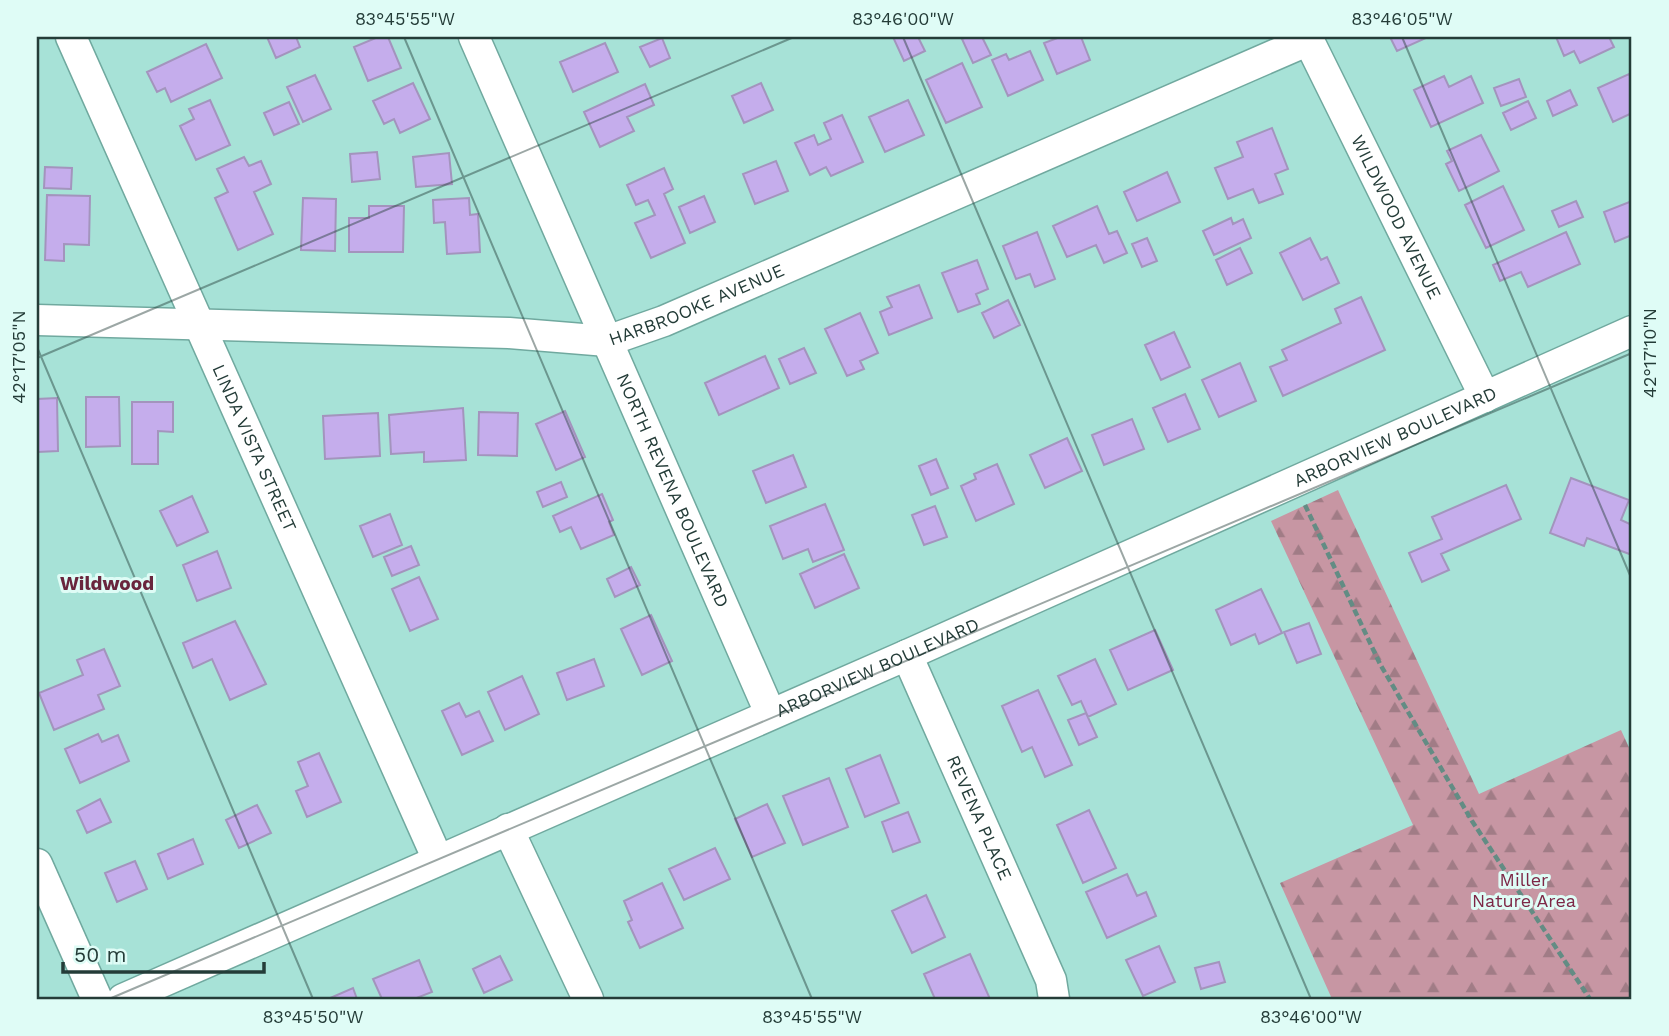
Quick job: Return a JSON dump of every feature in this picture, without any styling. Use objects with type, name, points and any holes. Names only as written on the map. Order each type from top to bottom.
[{"type":"street","name":"LINDA VISTA STREET","points":[[71,37],[438,860]]},
{"type":"street","name":"NORTH REVENA BOULEVARD","points":[[474,37],[770,713]]},
{"type":"street","name":"HARBROOKE AVENUE","points":[[37,320],[509,333],[607,341],[664,321],[1308,39]]},
{"type":"street","name":"WILDWOOD AVENUE","points":[[1308,39],[1485,397]]},
{"type":"street","name":"ARBORVIEW BOULEVARD","points":[[138,996],[438,860],[907,655],[1632,331]]},
{"type":"street","name":"REVENA PLACE","points":[[907,655],[1058,993]]},
{"type":"street","points":[[508,829],[587,999]]},
{"type":"street","points":[[37,864],[97,999]]},
{"type":"path","points":[[1294,482],[1380,664],[1472,821],[1590,999]]},
{"type":"green space","name":"Miller Nature Area","points":[[1338,490],[1479,794],[1621,730],[1632,754],[1632,999],[1332,999],[1280,883],[1413,825],[1271,521]]},
{"type":"building","points":[[267,37],[296,37],[300,47],[276,58]]},
{"type":"building","points":[[378,37],[388,37],[401,68],[368,81],[354,47]]},
{"type":"building","points":[[893,37],[918,37],[925,51],[904,61]]},
{"type":"building","points":[[982,37],[991,55],[973,63],[962,39]]},
{"type":"building","points":[[1060,37],[1081,37],[1090,60],[1057,74],[1044,43]]},
{"type":"building","points":[[1390,37],[1425,37],[1426,38],[1397,51]]},
{"type":"building","points":[[1556,37],[1609,37],[1614,47],[1580,63],[1574,51],[1564,56]]},
{"type":"building","points":[[662,38],[670,58],[650,67],[640,47]]},
{"type":"building","points":[[605,43],[618,72],[573,92],[560,62]]},
{"type":"building","points":[[206,44],[222,78],[171,102],[165,88],[157,92],[147,72]]},
{"type":"building","points":[[1030,51],[1043,80],[1008,96],[992,60],[1006,54],[1009,60]]},
{"type":"building","points":[[962,63],[982,107],[946,123],[926,80]]},
{"type":"building","points":[[1629,74],[1632,81],[1632,113],[1613,122],[1598,88]]},
{"type":"building","points":[[315,75],[331,109],[303,122],[287,87]]},
{"type":"building","points":[[1444,76],[1449,87],[1471,76],[1483,103],[1431,127],[1414,90]]},
{"type":"building","points":[[1519,79],[1526,97],[1501,106],[1494,88]]},
{"type":"building","points":[[413,83],[430,119],[400,133],[394,119],[384,124],[373,101]]},
{"type":"building","points":[[761,83],[773,110],[744,123],[732,96]]},
{"type":"building","points":[[645,84],[654,105],[627,117],[634,131],[600,147],[584,112]]},
{"type":"building","points":[[1570,90],[1577,105],[1553,116],[1547,101]]},
{"type":"building","points":[[210,100],[230,145],[196,160],[180,126],[194,119],[189,109]]},
{"type":"building","points":[[908,100],[924,135],[885,152],[869,117]]},
{"type":"building","points":[[1528,101],[1536,118],[1511,130],[1503,113]]},
{"type":"building","points":[[289,102],[299,124],[274,135],[264,113]]},
{"type":"building","points":[[842,115],[863,162],[831,176],[826,167],[810,175],[795,143],[814,135],[818,145],[831,139],[824,123]]},
{"type":"building","points":[[1272,128],[1288,169],[1275,174],[1283,194],[1259,203],[1253,189],[1228,199],[1215,168],[1243,157],[1237,142]]},
{"type":"building","points":[[1481,135],[1499,171],[1459,191],[1446,164],[1452,161],[1447,151]]},
{"type":"building","points":[[377,152],[380,179],[352,182],[350,154]]},
{"type":"building","points":[[449,153],[452,184],[416,187],[413,157]]},
{"type":"building","points":[[244,157],[249,166],[261,161],[271,184],[254,192],[273,234],[238,250],[215,198],[228,192],[217,169]]},
{"type":"building","points":[[776,161],[788,191],[755,204],[743,174]]},
{"type":"building","points":[[45,167],[72,168],[71,189],[44,188]]},
{"type":"building","points":[[664,168],[673,189],[664,194],[685,243],[651,258],[635,223],[655,215],[648,200],[636,205],[627,185]]},
{"type":"building","points":[[1167,172],[1180,202],[1137,221],[1124,192]]},
{"type":"building","points":[[1503,186],[1524,230],[1486,248],[1465,205]]},
{"type":"building","points":[[47,195],[90,196],[89,245],[64,244],[64,261],[45,260]]},
{"type":"building","points":[[704,196],[715,222],[690,233],[679,207]]},
{"type":"building","points":[[303,198],[336,199],[335,251],[301,250]]},
{"type":"building","points":[[469,198],[470,215],[478,214],[480,252],[447,254],[445,222],[434,223],[433,200]]},
{"type":"building","points":[[1576,201],[1583,217],[1559,227],[1552,211]]},
{"type":"building","points":[[1632,201],[1632,235],[1615,242],[1604,212]]},
{"type":"building","points":[[369,206],[404,206],[403,252],[349,252],[349,218],[369,218]]},
{"type":"building","points":[[1097,206],[1109,234],[1117,231],[1127,253],[1104,263],[1096,245],[1067,257],[1053,226]]},
{"type":"building","points":[[1231,218],[1233,224],[1243,219],[1251,238],[1214,255],[1203,231]]},
{"type":"building","points":[[1037,232],[1055,279],[1035,287],[1030,274],[1016,279],[1003,246]]},
{"type":"building","points":[[1566,232],[1580,264],[1528,287],[1521,272],[1500,281],[1493,265]]},
{"type":"building","points":[[1147,238],[1157,261],[1142,267],[1132,244]]},
{"type":"building","points":[[1310,238],[1321,260],[1327,257],[1339,283],[1303,300],[1280,253]]},
{"type":"building","points":[[1240,248],[1252,273],[1227,285],[1216,260]]},
{"type":"building","points":[[977,260],[988,289],[976,294],[980,304],[958,312],[942,273]]},
{"type":"building","points":[[919,285],[932,318],[889,335],[880,312],[892,307],[887,297]]},
{"type":"building","points":[[1361,297],[1385,350],[1283,396],[1270,367],[1287,360],[1282,350],[1341,323],[1335,309]]},
{"type":"building","points":[[1008,300],[1020,325],[994,338],[982,313]]},
{"type":"building","points":[[860,313],[878,353],[860,361],[864,369],[847,376],[825,329]]},
{"type":"building","points":[[1174,332],[1190,367],[1161,380],[1145,345]]},
{"type":"building","points":[[804,348],[816,373],[790,384],[779,359]]},
{"type":"building","points":[[765,356],[779,388],[719,415],[705,383]]},
{"type":"building","points":[[1240,363],[1256,401],[1219,417],[1202,380]]},
{"type":"building","points":[[1185,394],[1200,429],[1168,442],[1153,408]]},
{"type":"building","points":[[86,397],[119,397],[120,446],[86,447]]},
{"type":"building","points":[[57,398],[58,451],[38,452],[37,399]]},
{"type":"building","points":[[132,402],[173,402],[173,432],[158,431],[158,464],[132,464]]},
{"type":"building","points":[[463,408],[466,460],[424,462],[424,452],[391,454],[389,415]]},
{"type":"building","points":[[565,411],[585,457],[556,470],[536,424]]},
{"type":"building","points":[[479,412],[518,413],[517,456],[478,455]]},
{"type":"building","points":[[378,413],[380,456],[325,459],[323,416]]},
{"type":"building","points":[[1132,419],[1144,449],[1104,465],[1092,435]]},
{"type":"building","points":[[1067,438],[1082,471],[1045,488],[1030,455]]},
{"type":"building","points":[[793,455],[806,487],[766,503],[753,471]]},
{"type":"building","points":[[936,459],[948,488],[931,495],[919,466]]},
{"type":"building","points":[[997,464],[1014,504],[976,521],[961,486],[976,479],[974,474]]},
{"type":"building","points":[[1571,478],[1629,500],[1621,520],[1632,525],[1632,555],[1587,538],[1584,546],[1550,533]]},
{"type":"building","points":[[561,482],[567,497],[543,507],[537,492]]},
{"type":"building","points":[[1506,485],[1521,519],[1441,554],[1449,570],[1422,582],[1409,553],[1442,539],[1432,517]]},
{"type":"building","points":[[602,494],[613,520],[609,522],[614,535],[581,549],[571,527],[560,532],[553,516]]},
{"type":"building","points":[[192,496],[208,532],[177,546],[160,511]]},
{"type":"building","points":[[825,504],[844,550],[813,562],[808,549],[783,559],[770,526]]},
{"type":"building","points":[[935,506],[947,537],[924,545],[912,515]]},
{"type":"building","points":[[390,514],[402,545],[373,557],[360,526]]},
{"type":"building","points":[[411,546],[419,565],[392,576],[384,557]]},
{"type":"building","points":[[217,551],[231,588],[197,601],[183,565]]},
{"type":"building","points":[[844,554],[859,588],[815,608],[800,574]]},
{"type":"building","points":[[631,567],[640,585],[615,597],[607,579]]},
{"type":"building","points":[[419,577],[438,619],[410,631],[392,589]]},
{"type":"building","points":[[1261,589],[1282,633],[1259,644],[1255,634],[1231,645],[1216,610]]},
{"type":"building","points":[[651,615],[672,661],[642,675],[621,629]]},
{"type":"building","points":[[235,621],[266,684],[230,700],[212,659],[193,668],[183,643]]},
{"type":"building","points":[[1309,623],[1321,654],[1297,663],[1284,632]]},
{"type":"building","points":[[1155,630],[1173,670],[1128,690],[1110,650]]},
{"type":"building","points":[[104,649],[120,686],[98,695],[104,709],[54,730],[39,693],[83,675],[77,660]]},
{"type":"building","points":[[594,659],[604,686],[567,700],[557,673]]},
{"type":"building","points":[[1095,659],[1116,704],[1088,717],[1081,701],[1072,705],[1058,676]]},
{"type":"building","points":[[522,676],[539,714],[505,730],[488,692]]},
{"type":"building","points":[[1038,690],[1072,765],[1045,777],[1032,747],[1022,752],[1002,706]]},
{"type":"building","points":[[459,703],[466,717],[479,711],[493,741],[462,755],[442,711]]},
{"type":"building","points":[[1086,713],[1097,737],[1079,745],[1068,720]]},
{"type":"building","points":[[98,734],[102,742],[118,735],[129,761],[80,783],[65,749]]},
{"type":"building","points":[[319,753],[341,802],[307,817],[296,791],[308,786],[298,762]]},
{"type":"building","points":[[880,755],[899,803],[865,817],[846,769]]},
{"type":"building","points":[[829,778],[848,827],[803,845],[783,796]]},
{"type":"building","points":[[100,799],[111,822],[87,833],[77,811]]},
{"type":"building","points":[[767,804],[785,843],[752,857],[735,819]]},
{"type":"building","points":[[257,805],[271,833],[239,848],[226,820]]},
{"type":"building","points":[[1089,810],[1116,868],[1083,883],[1057,825]]},
{"type":"building","points":[[908,812],[920,842],[893,852],[882,822]]},
{"type":"building","points":[[193,839],[203,864],[168,879],[158,854]]},
{"type":"building","points":[[715,848],[730,879],[684,900],[669,869]]},
{"type":"building","points":[[135,861],[147,889],[117,902],[105,873]]},
{"type":"building","points":[[1127,874],[1137,896],[1146,892],[1156,916],[1107,938],[1086,892]]},
{"type":"building","points":[[662,883],[683,928],[640,948],[628,922],[632,920],[624,901]]},
{"type":"building","points":[[926,895],[945,937],[912,953],[892,911]]},
{"type":"building","points":[[1159,946],[1175,982],[1143,996],[1126,960]]},
{"type":"building","points":[[970,954],[990,999],[935,999],[924,974]]},
{"type":"building","points":[[500,956],[512,980],[484,993],[473,969]]},
{"type":"building","points":[[419,960],[432,992],[414,999],[382,999],[373,979]]},
{"type":"building","points":[[1219,962],[1225,982],[1201,989],[1195,968]]},
{"type":"building","points":[[353,988],[357,999],[328,999]]},
{"type":"district","name":"Wildwood","points":[[107,583]]}]
